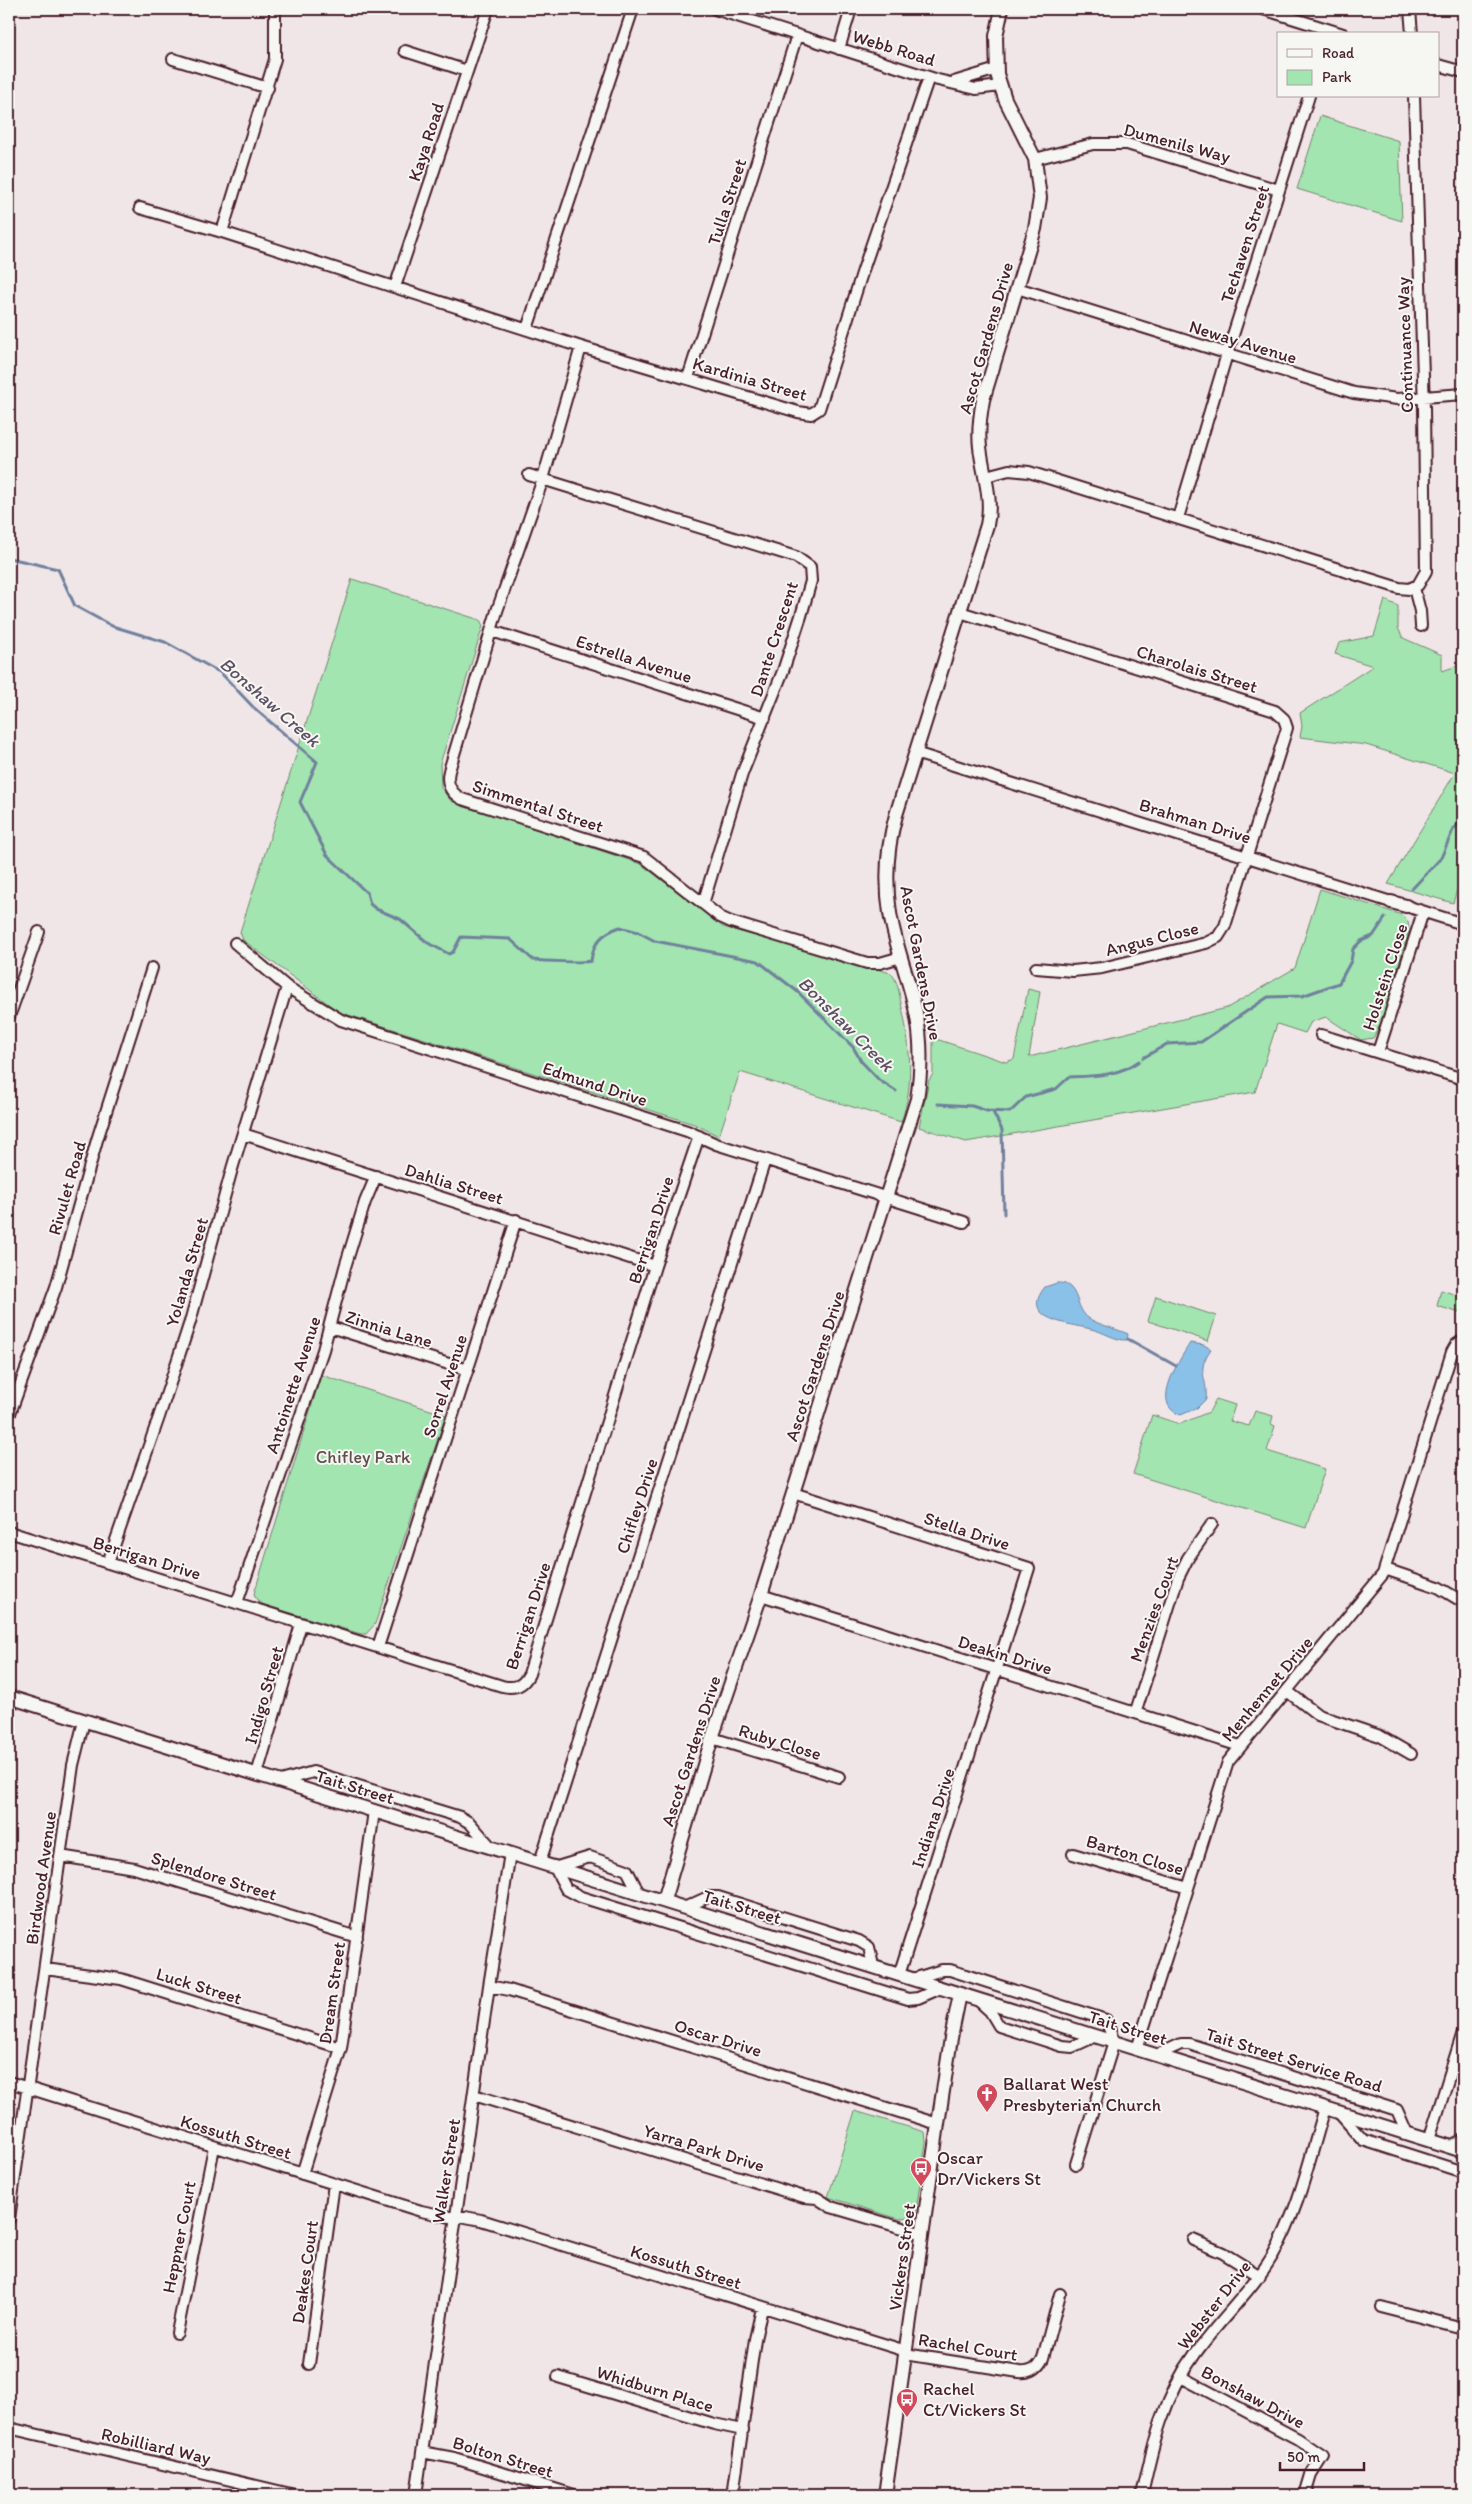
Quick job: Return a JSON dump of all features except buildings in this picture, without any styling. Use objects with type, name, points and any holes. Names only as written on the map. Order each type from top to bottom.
[{"type":"street","points":[[222,232],[268,88],[275,59],[275,9]]},
{"type":"street","name":"Kaya Road","points":[[395,287],[488,9]]},
{"type":"street","points":[[527,329],[633,9]]},
{"type":"street","name":"Webb Road","points":[[715,9],[929,77],[976,89],[1000,86]]},
{"type":"street","points":[[839,49],[851,9]]},
{"type":"street","points":[[1000,86],[996,69],[996,36],[1002,9]]},
{"type":"street","points":[[1263,9],[1330,32]]},
{"type":"street","points":[[1410,9],[1412,32]]},
{"type":"street","name":"Tulla Street","points":[[688,378],[797,35]]},
{"type":"street","points":[[406,51],[467,71]]},
{"type":"street","points":[[173,59],[268,88]]},
{"type":"street","points":[[1440,66],[1463,72]]},
{"type":"street","name":"Webb Road","points":[[948,82],[965,81],[996,69]]},
{"type":"street","name":"Kardinia Street","points":[[140,208],[222,232],[581,347],[798,412],[811,414],[819,409],[863,270],[929,77]]},
{"type":"street","name":"Ascot Gardens Drive","points":[[664,1900],[712,1738],[761,1595],[915,1108],[920,1073],[918,1022],[890,912],[888,858],[892,828],[987,525],[989,496],[980,445],[980,417],[1038,214],[1040,198],[1035,159],[1000,86]]},
{"type":"street","name":"Techaven Street","points":[[1178,518],[1227,354],[1308,98]]},
{"type":"street","name":"Continuance Way","points":[[1414,98],[1424,398],[1426,571],[1422,582],[1414,588]]},
{"type":"street","name":"Dumenils Way","points":[[1035,159],[1093,144],[1128,144],[1279,190]]},
{"type":"street","name":"Neway Avenue","points":[[1017,288],[1354,393],[1385,398],[1424,398],[1463,394]]},
{"type":"street","name":"Simmental Street","points":[[581,347],[543,479],[492,610],[492,631],[448,771],[451,790],[462,798],[644,857],[703,904],[731,922],[868,963],[880,963],[901,957]]},
{"type":"street","points":[[986,476],[1010,470],[1029,472],[1402,589],[1414,588],[1420,611],[1420,626]]},
{"type":"street","points":[[529,475],[543,479]]},
{"type":"street","name":"Dante Crescent","points":[[543,479],[796,557],[808,564],[812,574],[810,586],[783,671],[726,821],[703,904]]},
{"type":"street","name":"Charolais Street","points":[[960,612],[1278,712],[1285,721],[1286,734],[1247,856]]},
{"type":"street","name":"Estrella Avenue","points":[[492,631],[765,718]]},
{"type":"street","name":"Brahman Drive","points":[[915,753],[1463,924]]},
{"type":"street","name":"Angus Close","points":[[1036,968],[1073,971],[1102,968],[1215,939],[1225,926],[1247,856]]},
{"type":"street","name":"Holstein Close","points":[[1378,1052],[1423,912]]},
{"type":"street","points":[[9,1017],[39,932]]},
{"type":"street","name":"Edmund Drive","points":[[235,943],[287,986],[340,1020],[699,1136],[716,1144],[765,1160],[964,1222]]},
{"type":"street","name":"Rivulet Road","points":[[9,1416],[13,1388],[56,1287],[97,1140],[152,968]]},
{"type":"street","name":"Yolanda Street","points":[[108,1563],[160,1417],[187,1331],[287,986]]},
{"type":"street","name":"Holstein Close","points":[[1321,1035],[1463,1079]]},
{"type":"street","name":"Dahlia Street","points":[[243,1134],[655,1266]]},
{"type":"street","name":"Berrigan Drive","points":[[9,1532],[505,1687],[515,1687],[526,1679],[655,1266],[699,1136]]},
{"type":"street","name":"Chifley Drive","points":[[540,1862],[765,1160]]},
{"type":"street","name":"Antoinette Avenue","points":[[237,1602],[330,1327],[345,1267],[365,1202],[376,1176]]},
{"type":"street","name":"Sorrel Avenue","points":[[378,1648],[516,1220]]},
{"type":"street","name":"Zinnia Lane","points":[[330,1327],[468,1370]]},
{"type":"street","name":"Menhennet Drive","points":[[1137,2049],[1227,1766],[1240,1746],[1379,1583],[1448,1365],[1459,1346]]},
{"type":"street","name":"Stella Drive","points":[[793,1493],[1029,1568],[998,1670]]},
{"type":"street","name":"Menzies Court","points":[[1136,1711],[1178,1578],[1188,1558],[1212,1524]]},
{"type":"street","points":[[1385,1569],[1438,1587],[1463,1602]]},
{"type":"street","name":"Deakin Drive","points":[[761,1595],[998,1670],[1136,1711],[1240,1746]]},
{"type":"street","name":"Indigo Street","points":[[257,1774],[302,1624]]},
{"type":"street","name":"Indiana Drive","points":[[899,1975],[998,1670]]},
{"type":"street","points":[[1287,1691],[1318,1715],[1380,1736],[1411,1754]]},
{"type":"street","name":"Tait Street","points":[[9,1697],[1463,2151]]},
{"type":"street","name":"Birdwood Avenue","points":[[9,2219],[26,2087],[45,1969],[73,1766],[84,1721]]},
{"type":"street","name":"Ruby Close","points":[[712,1738],[839,1777]]},
{"type":"street","points":[[280,1781],[308,1772],[319,1773],[465,1819],[492,1847]]},
{"type":"street","name":"Dream Street","points":[[302,2174],[341,2048],[374,1811]]},
{"type":"street","name":"Walker Street","points":[[416,2495],[455,2216],[510,1853]]},
{"type":"street","name":"Barton Close","points":[[1073,1854],[1188,1888]]},
{"type":"street","name":"Splendore Street","points":[[60,1856],[134,1868],[357,1937]]},
{"type":"street","points":[[639,1893],[627,1870],[594,1858],[583,1858],[555,1867],[567,1890],[582,1897],[908,1999],[918,1998],[941,1988]]},
{"type":"street","points":[[686,1908],[714,1896],[866,1944],[870,1948],[872,1966]]},
{"type":"street","name":"Luck Street","points":[[45,1969],[121,1979],[341,2048]]},
{"type":"street","points":[[913,1979],[942,1970],[952,1970],[1102,2017],[1109,2024],[1114,2042],[1076,2164]]},
{"type":"street","name":"Oscar Drive","points":[[489,1986],[509,1990],[938,2124]]},
{"type":"street","name":"Vickers Street","points":[[884,2495],[951,2038],[960,1994]]},
{"type":"street","points":[[976,1999],[990,2011],[999,2026],[1062,2046],[1072,2047],[1096,2036]]},
{"type":"street","points":[[1429,2140],[1463,2032]]},
{"type":"street","name":"Tait Street Service Road","points":[[1157,2056],[1181,2044],[1189,2044],[1397,2110],[1407,2133]]},
{"type":"street","name":"Kossuth Street","points":[[9,2082],[422,2212],[481,2220],[905,2353]]},
{"type":"street","name":"Yarra Park Drive","points":[[474,2095],[804,2197],[817,2198],[831,2207],[923,2234]]},
{"type":"street","points":[[1331,2110],[1350,2122],[1363,2140],[1463,2172]]},
{"type":"street","name":"Webster Drive","points":[[1142,2495],[1158,2427],[1180,2377],[1199,2348],[1247,2294],[1280,2242],[1331,2110]]},
{"type":"street","points":[[1450,2147],[1463,2140]]},
{"type":"street","name":"Heppner Court","points":[[177,2333],[214,2147]]},
{"type":"street","name":"Deakes Court","points":[[309,2364],[334,2184]]},
{"type":"street","points":[[1193,2240],[1223,2253],[1260,2276]]},
{"type":"street","name":"Rachel Court","points":[[905,2353],[1019,2372],[1031,2371],[1038,2367],[1043,2358],[1060,2294]]},
{"type":"street","points":[[1381,2306],[1463,2328]]},
{"type":"street","points":[[733,2495],[762,2308]]},
{"type":"street","name":"Whidburn Place","points":[[558,2377],[714,2424],[743,2430]]},
{"type":"street","name":"Bonshaw Drive","points":[[1180,2377],[1298,2439],[1323,2456],[1311,2475],[1305,2495]]},
{"type":"street","name":"Robilliard Way","points":[[9,2428],[295,2495]]},
{"type":"street","name":"Bolton Street","points":[[422,2452],[454,2458],[574,2495]]},
{"type":"street","points":[[243,2495],[244,2484]]},
{"type":"green space","points":[[1320,116],[1399,141],[1402,221],[1297,189]]},
{"type":"green space","points":[[352,579],[480,620],[483,626],[440,764],[441,788],[451,801],[641,864],[723,927],[891,973],[898,987],[909,1048],[910,1078],[901,1122],[740,1072],[719,1136],[694,1124],[339,1012],[243,940],[240,932]]},
{"type":"green space","points":[[1385,600],[1398,606],[1398,628],[1403,638],[1442,655],[1442,671],[1463,664],[1463,870],[1453,903],[1388,884],[1455,773],[1366,745],[1300,737],[1302,726],[1300,713],[1373,666],[1335,654],[1339,643],[1374,636]]},
{"type":"green space","points":[[1320,889],[1402,915],[1408,921],[1409,931],[1379,1028],[1373,1038],[1361,1040],[1326,1017],[1311,1022],[1305,1033],[1277,1024],[1255,1092],[966,1142],[919,1127],[929,1080],[933,1074],[933,1038],[1006,1062],[1014,1059],[1028,989],[1040,992],[1029,1057],[1227,1008],[1295,968]]},
{"type":"green space","points":[[1441,1290],[1463,1297],[1463,1314],[1437,1306]]},
{"type":"green space","points":[[1156,1296],[1216,1316],[1208,1341],[1148,1321]]},
{"type":"green space","name":"Chifley Park","points":[[321,1375],[446,1415],[375,1624],[366,1634],[264,1605],[257,1600],[254,1594]]},
{"type":"green space","points":[[1216,1399],[1235,1405],[1230,1421],[1249,1426],[1255,1411],[1273,1416],[1271,1424],[1275,1426],[1267,1451],[1325,1469],[1306,1528],[1133,1474],[1152,1415],[1180,1424],[1209,1412]]},
{"type":"green space","points":[[855,2111],[925,2132],[926,2142],[916,2211],[909,2218],[899,2219],[828,2197]]},
{"type":"water","points":[[1057,1283],[1069,1286],[1088,1318],[1128,1334],[1127,1340],[1061,1322],[1042,1313],[1038,1307],[1038,1298],[1045,1287]]},
{"type":"water","points":[[1190,1343],[1204,1345],[1211,1349],[1206,1357],[1203,1369],[1206,1399],[1197,1408],[1181,1415],[1172,1410],[1167,1402],[1167,1393],[1169,1382],[1179,1360]]},
{"type":"waterway","name":"Bonshaw Creek","points":[[9,558],[58,569],[75,606],[112,626],[165,642],[221,673],[254,708],[317,762],[300,802],[327,855],[367,893],[370,904],[376,909],[400,919],[428,943],[449,954],[453,952],[461,937],[510,939],[533,960],[587,962],[591,961],[594,949],[600,939],[620,927],[638,932],[655,941],[758,961],[798,992],[853,1047],[861,1061],[879,1080],[896,1091]]},
{"type":"waterway","name":"Bonshaw Creek","points":[[1412,889],[1441,858],[1453,830],[1463,818]]},
{"type":"waterway","name":"Bonshaw Creek","points":[[1143,1058],[1167,1044],[1201,1042],[1268,997],[1302,996],[1339,983],[1351,961],[1353,949],[1361,941],[1373,936],[1385,918]]},
{"type":"waterway","name":"Bonshaw Creek","points":[[938,1104],[972,1106],[987,1111],[1010,1112],[1026,1097],[1056,1089],[1069,1077],[1115,1072],[1123,1070],[1139,1061]]},
{"type":"waterway","points":[[993,1112],[1002,1130],[1004,1214]]},
{"type":"waterway","points":[[1128,1339],[1176,1366]]},
{"type":"place","name":"Ballarat West Presbyterian Church","points":[[987,2113]]},
{"type":"place","name":"Oscar Dr/Vickers St","points":[[921,2187]]},
{"type":"place","name":"Rachel Ct/Vickers St","points":[[907,2418]]}]
